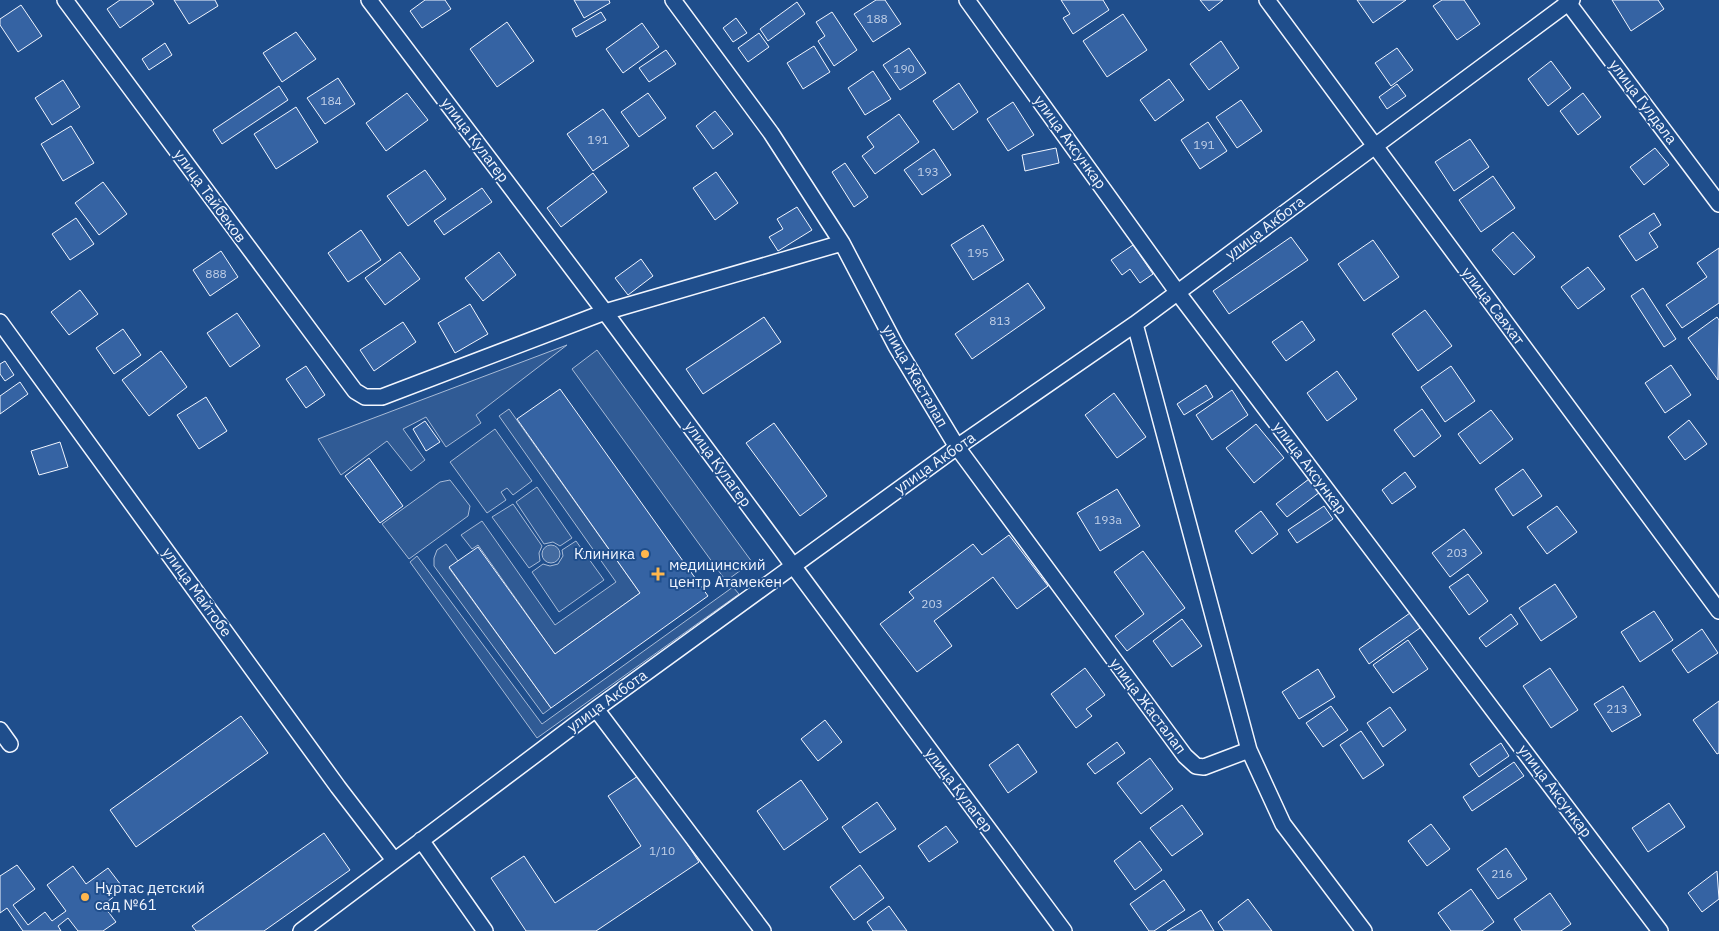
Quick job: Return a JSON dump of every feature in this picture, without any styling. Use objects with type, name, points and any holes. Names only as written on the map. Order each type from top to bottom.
[{"type":"street","name":"улица Тайбеков","points":[[65,0],[355,391],[365,397],[382,397],[606,312]]},
{"type":"street","name":"улица Кулагер","points":[[369,0],[606,312],[1064,931]]},
{"type":"street","name":"улица Жасталап","points":[[673,0],[772,133],[842,243],[896,346],[957,447],[1185,756],[1196,766],[1204,767],[1249,750]]},
{"type":"street","name":"улица Аксункар","points":[[967,0],[1178,293],[1660,931]]},
{"type":"street","name":"улица Саяхат","points":[[1267,0],[1719,611]]},
{"type":"street","name":"улица Акбота","points":[[301,931],[596,709],[792,565],[1178,293],[1569,1]]},
{"type":"street","name":"улица Гулдала","points":[[1569,1],[1719,204]]},
{"type":"street","points":[[606,312],[842,243]]},
{"type":"street","name":"улица Майтобе","points":[[0,322],[338,787],[394,860]]},
{"type":"street","points":[[1135,324],[1249,750],[1283,824],[1364,931]]},
{"type":"street","points":[[596,709],[763,931]]},
{"type":"street","points":[[0,730],[10,744]]},
{"type":"street","points":[[421,840],[485,931]]},
{"type":"shaded area","points":[[567,345],[476,415],[481,423],[446,447],[426,417],[403,429],[425,460],[411,471],[387,441],[341,475],[318,439]]},
{"type":"shaded area","points":[[597,350],[752,562],[726,581],[572,369]]},
{"type":"shaded area","points":[[509,409],[640,593],[555,654],[478,545],[472,549],[461,535],[482,521],[555,625],[616,582],[499,416]]},
{"type":"shaded area","points":[[495,429],[532,481],[513,495],[507,488],[501,492],[506,500],[487,513],[450,462]]},
{"type":"shaded area","points":[[450,480],[470,506],[468,516],[409,559],[382,524],[440,482]]},
{"type":"shaded area","points":[[537,487],[572,538],[560,546],[553,542],[544,544],[516,502]]},
{"type":"shaded area","points":[[513,504],[542,546],[539,553],[540,561],[529,568],[492,517]]},
{"type":"shaded area","points":[[576,541],[604,580],[559,612],[532,572],[543,564],[550,566],[558,564],[563,556],[562,550]]},
{"type":"shaded area","points":[[446,544],[458,561],[449,568],[551,708],[543,714],[434,566],[437,550]]},
{"type":"shaded area","points":[[551,545],[557,548],[560,554],[557,560],[551,563],[545,560],[542,554],[545,548]]},
{"type":"shaded area","points":[[417,556],[542,724],[733,587],[739,594],[537,738],[410,562]]},
{"type":"building","points":[[120,0],[151,0],[154,4],[120,28],[107,9]]},
{"type":"building","points":[[174,0],[215,0],[218,6],[189,24]]},
{"type":"building","points":[[425,0],[445,0],[451,9],[422,28],[410,11]]},
{"type":"building","points":[[574,0],[609,0],[610,3],[584,18]]},
{"type":"building","points":[[876,0],[885,0],[901,24],[873,42],[854,14]]},
{"type":"building","points":[[1061,0],[1103,0],[1109,10],[1073,34],[1063,18],[1070,14]]},
{"type":"building","points":[[1200,0],[1223,0],[1209,11]]},
{"type":"building","points":[[1357,0],[1406,0],[1373,23]]},
{"type":"building","points":[[1442,0],[1464,0],[1480,24],[1457,40],[1433,6]]},
{"type":"building","points":[[1612,0],[1658,0],[1664,9],[1631,31]]},
{"type":"building","points":[[797,2],[805,14],[768,41],[760,29]]},
{"type":"building","points":[[21,5],[42,36],[18,52],[0,25],[0,19]]},
{"type":"building","points":[[601,12],[606,20],[576,37],[572,29]]},
{"type":"building","points":[[832,12],[857,50],[834,66],[818,41],[825,36],[816,22]]},
{"type":"building","points":[[1123,14],[1147,50],[1107,77],[1083,41]]},
{"type":"building","points":[[736,18],[747,33],[733,42],[723,28]]},
{"type":"building","points":[[507,22],[534,61],[497,87],[470,49]]},
{"type":"building","points":[[642,23],[659,47],[623,73],[606,49]]},
{"type":"building","points":[[296,32],[316,59],[282,82],[263,53]]},
{"type":"building","points":[[759,33],[769,47],[748,62],[738,48]]},
{"type":"building","points":[[1221,41],[1239,68],[1209,90],[1190,64]]},
{"type":"building","points":[[165,43],[172,55],[149,70],[142,59]]},
{"type":"building","points":[[814,46],[830,72],[803,89],[787,63]]},
{"type":"building","points":[[909,48],[926,73],[900,90],[883,65]]},
{"type":"building","points":[[1397,48],[1413,70],[1391,86],[1375,63]]},
{"type":"building","points":[[666,50],[676,64],[649,82],[639,68]]},
{"type":"building","points":[[1551,61],[1571,88],[1548,106],[1528,79]]},
{"type":"building","points":[[873,71],[891,99],[865,115],[848,88]]},
{"type":"building","points":[[338,78],[355,104],[325,124],[307,98]]},
{"type":"building","points":[[1169,79],[1184,100],[1155,121],[1140,100]]},
{"type":"building","points":[[63,80],[80,107],[52,125],[35,98]]},
{"type":"building","points":[[959,83],[978,112],[953,130],[933,101]]},
{"type":"building","points":[[1397,84],[1406,96],[1387,109],[1379,97]]},
{"type":"building","points":[[279,86],[288,100],[222,144],[213,130]]},
{"type":"building","points":[[407,93],[428,120],[386,151],[366,123]]},
{"type":"building","points":[[648,93],[666,118],[639,137],[621,112]]},
{"type":"building","points":[[1583,93],[1601,117],[1578,135],[1560,111]]},
{"type":"building","points":[[1241,100],[1262,131],[1237,148],[1216,117]]},
{"type":"building","points":[[1013,102],[1034,135],[1008,151],[987,119]]},
{"type":"building","points":[[296,107],[318,142],[276,169],[254,134]]},
{"type":"building","points":[[603,109],[629,146],[593,171],[567,134]]},
{"type":"building","points":[[715,111],[733,134],[713,149],[696,126]]},
{"type":"building","points":[[899,114],[919,142],[875,174],[862,156],[874,147],[867,137]]},
{"type":"building","points":[[1208,122],[1227,151],[1200,169],[1181,140]]},
{"type":"building","points":[[71,126],[94,163],[63,181],[41,144]]},
{"type":"building","points":[[1470,139],[1489,167],[1454,191],[1435,162]]},
{"type":"building","points":[[1056,148],[1059,163],[1025,171],[1022,155]]},
{"type":"building","points":[[1655,148],[1669,165],[1644,185],[1630,167]]},
{"type":"building","points":[[934,149],[951,175],[922,195],[904,170]]},
{"type":"building","points":[[845,163],[868,197],[854,207],[832,172]]},
{"type":"building","points":[[425,170],[446,199],[408,226],[387,196]]},
{"type":"building","points":[[716,172],[738,203],[715,220],[693,188]]},
{"type":"building","points":[[593,173],[607,192],[561,227],[547,208]]},
{"type":"building","points":[[1493,176],[1515,208],[1481,232],[1459,200]]},
{"type":"building","points":[[103,182],[127,214],[99,235],[75,203]]},
{"type":"building","points":[[482,188],[492,202],[444,235],[434,221]]},
{"type":"building","points":[[797,207],[812,230],[778,251],[769,237],[783,229],[777,219]]},
{"type":"building","points":[[1654,213],[1661,225],[1649,233],[1658,247],[1636,261],[1619,236]]},
{"type":"building","points":[[76,218],[94,244],[70,260],[52,234]]},
{"type":"building","points":[[983,225],[1004,260],[973,280],[951,245]]},
{"type":"building","points":[[361,230],[381,260],[348,282],[328,253]]},
{"type":"building","points":[[1513,232],[1535,257],[1514,275],[1492,250]]},
{"type":"building","points":[[1291,237],[1308,260],[1229,314],[1213,291]]},
{"type":"building","points":[[1373,240],[1399,277],[1364,301],[1338,264]]},
{"type":"building","points":[[1133,245],[1153,274],[1140,283],[1130,269],[1122,275],[1111,260]]},
{"type":"building","points":[[1719,248],[1719,303],[1682,328],[1666,305],[1707,277],[1697,263]]},
{"type":"building","points":[[221,251],[238,277],[210,296],[193,270]]},
{"type":"building","points":[[400,252],[420,279],[385,305],[365,278]]},
{"type":"building","points":[[499,252],[516,275],[483,301],[465,278]]},
{"type":"building","points":[[641,259],[653,276],[628,295],[615,278]]},
{"type":"building","points":[[1588,267],[1605,289],[1578,309],[1561,287]]},
{"type":"building","points":[[1028,283],[1045,308],[972,359],[955,334]]},
{"type":"building","points":[[1643,288],[1676,339],[1664,347],[1631,296]]},
{"type":"building","points":[[80,290],[98,314],[69,335],[51,312]]},
{"type":"building","points":[[470,304],[488,334],[455,353],[438,323]]},
{"type":"building","points":[[1425,310],[1452,346],[1418,371],[1392,334]]},
{"type":"building","points":[[237,313],[260,346],[230,367],[207,333]]},
{"type":"building","points":[[764,317],[781,342],[703,394],[686,369]]},
{"type":"building","points":[[1717,317],[1719,320],[1718,380],[1688,338]]},
{"type":"building","points":[[1302,321],[1315,340],[1286,361],[1272,342]]},
{"type":"building","points":[[403,322],[416,342],[374,371],[360,350]]},
{"type":"building","points":[[123,329],[141,355],[114,374],[96,348]]},
{"type":"building","points":[[161,351],[187,387],[149,416],[122,380]]},
{"type":"building","points":[[5,361],[14,375],[5,381],[0,374],[0,364]]},
{"type":"building","points":[[1671,365],[1691,395],[1665,413],[1645,383]]},
{"type":"building","points":[[306,366],[325,395],[306,408],[286,379]]},
{"type":"building","points":[[1451,366],[1475,401],[1445,422],[1421,387]]},
{"type":"building","points":[[1337,371],[1357,399],[1327,421],[1307,393]]},
{"type":"building","points":[[20,382],[28,394],[0,414],[0,396]]},
{"type":"building","points":[[1206,385],[1213,397],[1184,415],[1177,404]]},
{"type":"building","name":"Клиника","points":[[560,389],[708,596],[551,708],[449,567],[478,547],[555,654],[640,593],[517,419]]},
{"type":"building","points":[[1232,390],[1248,415],[1212,440],[1196,415]]},
{"type":"building","points":[[1114,393],[1146,437],[1117,458],[1085,415]]},
{"type":"building","points":[[206,397],[227,431],[199,449],[177,415]]},
{"type":"building","points":[[1422,409],[1441,436],[1414,457],[1394,430]]},
{"type":"building","points":[[1491,410],[1513,439],[1480,464],[1458,434]]},
{"type":"building","points":[[1689,420],[1707,444],[1685,460],[1668,437]]},
{"type":"building","points":[[425,421],[440,442],[426,451],[413,429]]},
{"type":"building","points":[[774,423],[827,496],[800,516],[746,443]]},
{"type":"building","points":[[1256,424],[1284,458],[1254,483],[1226,448]]},
{"type":"building","points":[[60,442],[68,467],[39,475],[31,451]]},
{"type":"building","points":[[369,458],[403,506],[380,523],[345,476]]},
{"type":"building","points":[[1523,469],[1542,496],[1513,516],[1495,489]]},
{"type":"building","points":[[1405,472],[1416,487],[1392,504],[1382,490]]},
{"type":"building","points":[[1309,479],[1320,492],[1287,517],[1276,504]]},
{"type":"building","points":[[1117,489],[1140,526],[1100,551],[1077,513]]},
{"type":"building","points":[[1324,506],[1333,519],[1297,543],[1288,530]]},
{"type":"building","points":[[1557,506],[1577,532],[1547,554],[1527,527]]},
{"type":"building","points":[[1261,511],[1278,534],[1252,554],[1235,531]]},
{"type":"building","points":[[1464,529],[1482,553],[1450,577],[1432,553]]},
{"type":"building","points":[[1009,535],[1048,586],[1017,609],[993,577],[934,621],[952,646],[917,672],[880,624],[914,598],[909,592],[973,544],[982,555]]},
{"type":"building","points":[[1143,551],[1185,608],[1127,651],[1115,636],[1144,614],[1114,572]]},
{"type":"building","points":[[1468,574],[1488,601],[1469,615],[1449,587]]},
{"type":"building","points":[[1555,584],[1577,617],[1541,641],[1519,608]]},
{"type":"building","points":[[1654,611],[1673,640],[1640,662],[1621,632]]},
{"type":"building","points":[[1410,613],[1420,628],[1369,664],[1359,649]]},
{"type":"building","points":[[1511,614],[1518,624],[1486,647],[1479,638]]},
{"type":"building","points":[[1182,619],[1202,646],[1172,667],[1153,641]]},
{"type":"building","points":[[1702,629],[1718,653],[1688,673],[1672,650]]},
{"type":"building","points":[[1408,640],[1428,669],[1393,693],[1373,665]]},
{"type":"building","points":[[1085,668],[1105,695],[1086,709],[1092,716],[1076,728],[1051,694]]},
{"type":"building","points":[[1550,668],[1578,710],[1551,728],[1523,686]]},
{"type":"building","points":[[1318,669],[1335,697],[1299,719],[1282,692]]},
{"type":"building","points":[[1623,686],[1641,715],[1612,732],[1594,704]]},
{"type":"building","points":[[1719,701],[1719,753],[1717,754],[1693,720]]},
{"type":"building","points":[[1331,706],[1348,730],[1323,747],[1306,723]]},
{"type":"building","points":[[1390,707],[1406,730],[1383,747],[1367,723]]},
{"type":"building","points":[[241,716],[268,753],[136,847],[110,810]]},
{"type":"building","points":[[825,720],[842,742],[818,761],[801,739]]},
{"type":"building","points":[[1361,731],[1384,765],[1363,779],[1340,745]]},
{"type":"building","points":[[1117,742],[1125,753],[1095,774],[1087,764]]},
{"type":"building","points":[[1501,743],[1509,756],[1479,777],[1470,764]]},
{"type":"building","points":[[1018,744],[1037,772],[1008,793],[989,765]]},
{"type":"building","points":[[1150,758],[1173,789],[1141,814],[1117,783]]},
{"type":"building","points":[[1514,762],[1524,776],[1472,811],[1463,797]]},
{"type":"building","points":[[641,774],[699,862],[596,931],[526,931],[491,878],[524,856],[555,903],[641,846],[608,796]]},
{"type":"building","points":[[801,780],[828,819],[784,850],[757,811]]},
{"type":"building","points":[[877,802],[896,829],[860,853],[842,827]]},
{"type":"building","points":[[1669,803],[1685,827],[1648,852],[1632,828]]},
{"type":"building","points":[[1182,805],[1203,834],[1172,856],[1150,828]]},
{"type":"building","points":[[1431,824],[1450,849],[1427,866],[1408,841]]},
{"type":"building","points":[[946,826],[958,842],[929,862],[918,846]]},
{"type":"building","points":[[324,833],[350,870],[264,931],[196,931],[192,926]]},
{"type":"building","points":[[1140,841],[1162,870],[1135,890],[1114,861]]},
{"type":"building","points":[[1506,848],[1527,879],[1498,899],[1477,869]]},
{"type":"building","name":"Нұртас детский сад №61","points":[[17,865],[35,889],[13,905],[28,925],[45,912],[52,921],[66,911],[47,885],[73,866],[86,884],[108,868],[124,889],[103,905],[116,922],[103,931],[78,931],[68,918],[58,926],[61,931],[23,931],[7,908],[0,913],[0,876]]},
{"type":"building","points":[[860,865],[884,898],[854,920],[830,887]]},
{"type":"building","points":[[1717,871],[1719,899],[1702,912],[1688,893]]},
{"type":"building","points":[[1164,880],[1185,910],[1154,931],[1149,931],[1130,904]]},
{"type":"building","points":[[1471,889],[1494,922],[1482,931],[1451,931],[1438,913]]},
{"type":"building","points":[[1550,893],[1571,924],[1561,931],[1522,931],[1514,919]]},
{"type":"building","points":[[1248,899],[1272,931],[1224,931],[1218,922]]},
{"type":"building","points":[[889,906],[907,931],[873,931],[867,922]]},
{"type":"building","points":[[1201,910],[1214,931],[1167,931]]},
{"type":"place","name":"Клиника","points":[[645,554]]},
{"type":"place","name":"медицинский центр Атамекен","points":[[658,574]]},
{"type":"place","name":"Нұртас детский сад №61","points":[[85,897]]}]
